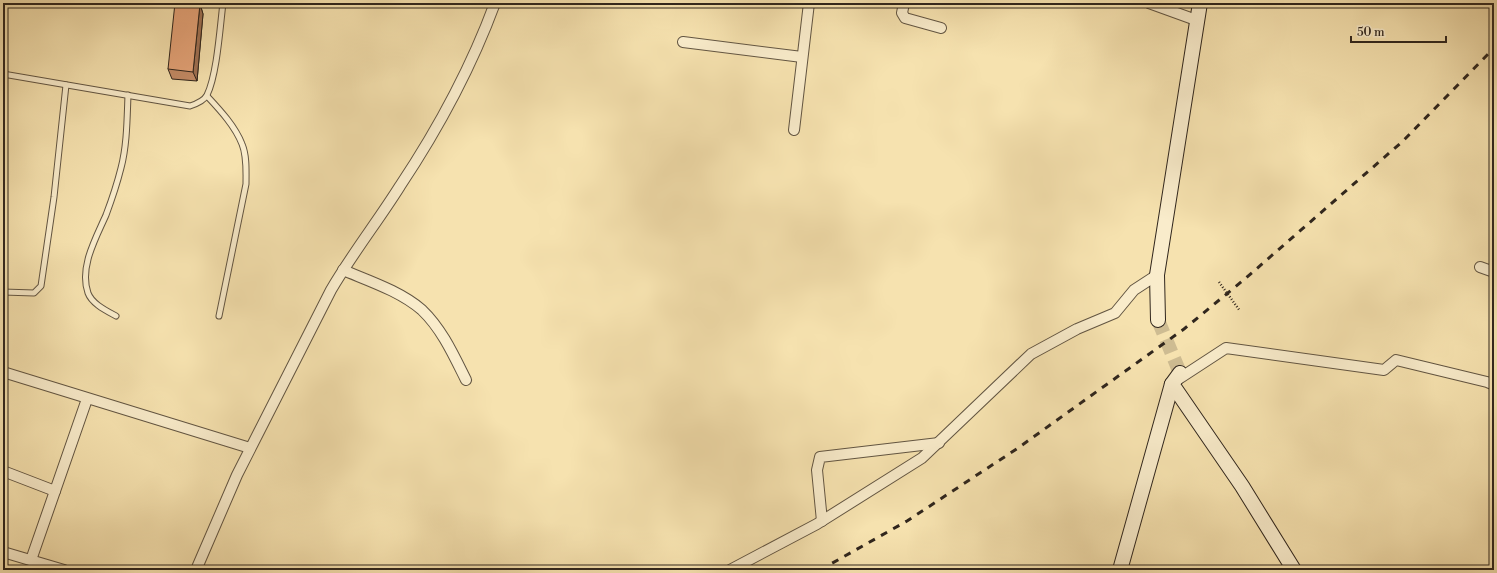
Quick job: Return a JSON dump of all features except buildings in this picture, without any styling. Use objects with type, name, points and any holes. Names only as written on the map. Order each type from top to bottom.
[{"type":"main road","points":[[1158,320],[1157,275],[1196,20],[1200,3]]},
{"type":"main road","points":[[1120,570],[1176,378]]},
{"type":"main road","points":[[1176,378],[1294,570]]},
{"type":"street","points":[[196,570],[250,448],[343,270],[399,188],[433,134],[471,62],[495,3]]},
{"type":"street","points":[[794,130],[808,3]]},
{"type":"street","points":[[904,3],[902,13],[905,18],[942,28]]},
{"type":"street","points":[[1149,3],[1196,20]]},
{"type":"street","points":[[683,42],[802,57]]},
{"type":"street","points":[[1480,267],[1494,272]]},
{"type":"street","points":[[343,270],[406,299],[422,311],[436,326],[450,347],[466,380]]},
{"type":"street","points":[[730,570],[822,521],[922,458],[1031,354],[1077,329],[1115,313],[1134,290],[1157,275]]},
{"type":"street","points":[[1176,378],[1226,348],[1384,370],[1396,360],[1494,385]]},
{"type":"street","points":[[3,372],[250,448]]},
{"type":"street","points":[[31,560],[87,399]]},
{"type":"street","points":[[822,521],[817,470],[820,458],[939,443]]},
{"type":"street","points":[[3,471],[55,491]]},
{"type":"street","points":[[3,552],[64,570]]},
{"type":"lane","points":[[3,74],[190,106],[199,103],[207,96],[216,55],[223,3]]},
{"type":"lane","points":[[3,292],[34,293],[41,286],[44,272],[66,85]]},
{"type":"lane","points":[[116,316],[97,304],[88,295],[86,281],[93,242],[114,193],[122,166],[125,146],[128,95]]},
{"type":"lane","points":[[207,96],[224,115],[242,144],[246,163],[246,184],[219,316]]},
{"type":"path","points":[[1219,282],[1240,311]]},
{"type":"tunnel","points":[[1158,320],[1180,373]]},
{"type":"railway","points":[[820,570],[907,521],[1018,448],[1184,329],[1246,278],[1403,141],[1494,48]]}]
